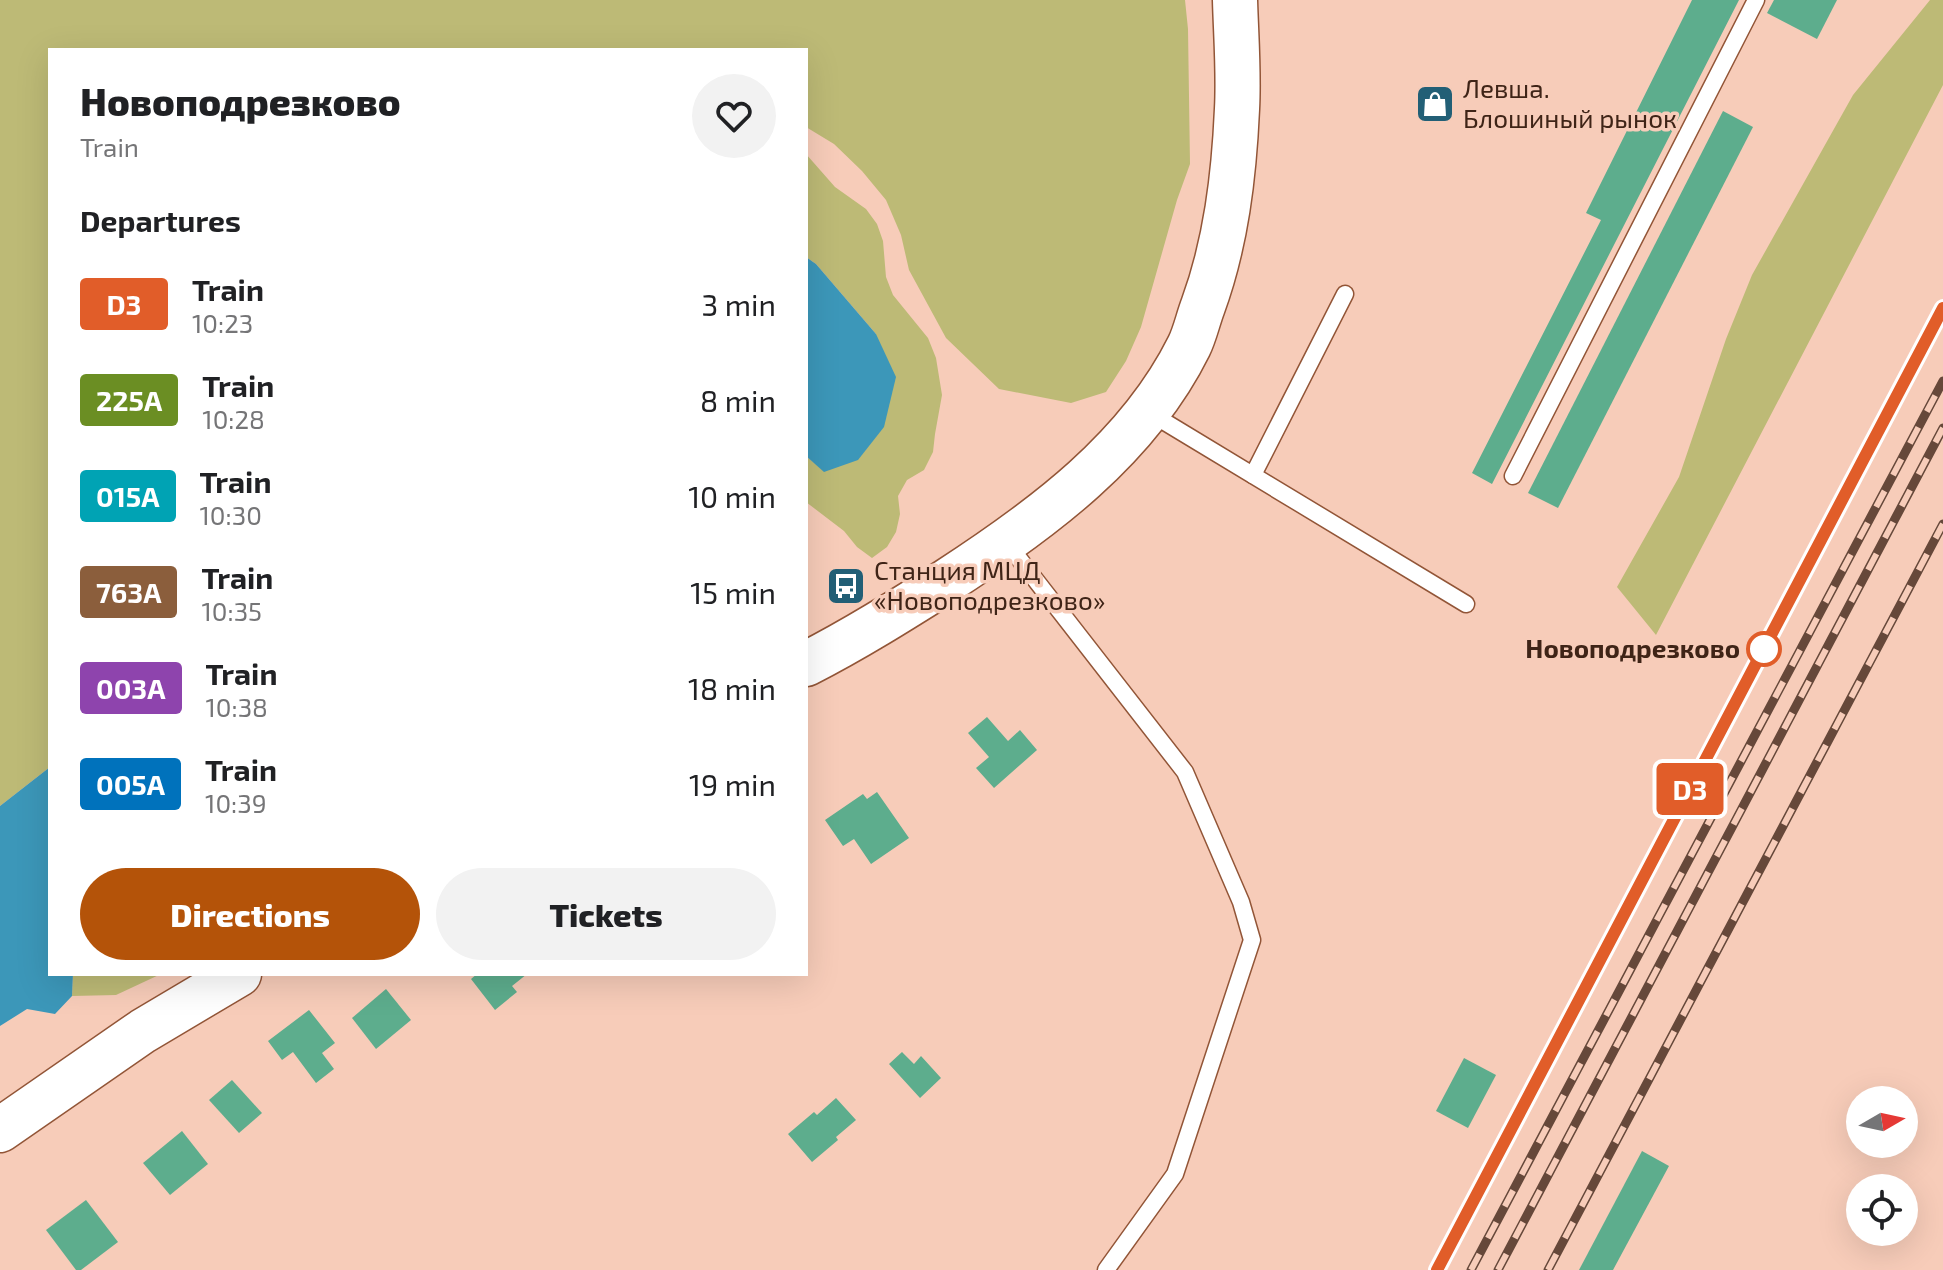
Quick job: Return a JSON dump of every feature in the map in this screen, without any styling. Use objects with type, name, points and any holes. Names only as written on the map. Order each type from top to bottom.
[{"type":"main road","points":[[808,663],[891,616],[1006,542],[1065,496],[1149,412],[1189,346],[1215,271],[1231,196],[1238,107],[1235,0]]},
{"type":"main road","points":[[0,1130],[143,1031],[236,976]]},
{"type":"lane","points":[[1513,476],[1756,0]]},
{"type":"lane","points":[[1253,475],[1345,294]]},
{"type":"lane","points":[[1149,412],[1466,604]]},
{"type":"lane","points":[[1006,542],[1185,772],[1241,902],[1252,940],[1175,1174],[1106,1270]]},
{"type":"shaded area","points":[[0,0],[1185,0],[1190,164],[1141,327],[1126,361],[1106,392],[1071,403],[999,389],[946,338],[909,270],[901,235],[886,200],[834,144],[808,128],[808,48],[48,48],[48,769],[0,806]]},
{"type":"shaded area","points":[[1930,0],[1943,0],[1943,85],[1656,635],[1617,587],[1679,477],[1726,339],[1752,275],[1853,95]]},
{"type":"shaded area","points":[[808,156],[835,187],[866,209],[877,224],[883,241],[886,277],[893,295],[928,338],[936,358],[942,395],[933,452],[924,470],[907,480],[898,496],[900,514],[896,532],[887,547],[872,558],[857,547],[844,531],[808,504],[808,458],[824,471],[876,334],[808,258]]},
{"type":"shaded area","points":[[73,976],[157,976],[116,995],[72,996]]},
{"type":"water","points":[[808,258],[876,334],[896,377],[884,427],[858,460],[824,472],[808,458]]},
{"type":"water","points":[[48,769],[48,976],[73,976],[72,996],[55,1014],[27,1009],[0,1026],[0,806]]},
{"type":"building","points":[[1692,0],[1739,0],[1492,484],[1472,473],[1601,220],[1586,213]]},
{"type":"building","points":[[1774,0],[1837,0],[1817,39],[1767,13]]},
{"type":"building","points":[[1723,111],[1753,127],[1558,508],[1528,493]]},
{"type":"building","points":[[987,717],[1008,741],[1020,730],[1037,750],[994,788],[976,768],[989,757],[968,733]]},
{"type":"building","points":[[877,792],[909,838],[871,864],[854,839],[843,846],[825,820],[863,794],[867,799]]},
{"type":"building","points":[[475,976],[524,976],[512,986],[517,992],[495,1010],[471,979]]},
{"type":"building","points":[[386,989],[411,1020],[376,1049],[352,1018]]},
{"type":"building","points":[[309,1010],[335,1043],[322,1053],[334,1069],[316,1083],[293,1052],[282,1060],[268,1041]]},
{"type":"building","points":[[902,1052],[914,1064],[921,1056],[941,1078],[920,1098],[889,1064]]},
{"type":"building","points":[[1464,1058],[1496,1075],[1468,1128],[1436,1111]]},
{"type":"building","points":[[232,1080],[262,1113],[239,1133],[209,1100]]},
{"type":"building","points":[[836,1098],[856,1120],[812,1162],[788,1134]]},
{"type":"building","points":[[182,1131],[208,1164],[170,1195],[143,1163]]},
{"type":"building","points":[[1642,1151],[1669,1166],[1613,1270],[1579,1270]]},
{"type":"building","points":[[86,1200],[118,1242],[81,1270],[76,1270],[46,1230]]},
{"type":"railway","points":[[1437,1270],[1943,308]]},
{"type":"railway","points":[[1471,1270],[1943,381]]},
{"type":"railway","points":[[1498,1270],[1943,428]]},
{"type":"railway","points":[[1548,1270],[1943,524]]},
{"type":"train","name":"D3","points":[[1437,1270],[1943,308]]},
{"type":"place","name":"Левша. Блошиный рынок","points":[[1435,104]]},
{"type":"place","name":"Станция МЦД «Новоподрезково»","points":[[846,586]]},
{"type":"place","name":"Новоподрезково","points":[[1764,649]]}]
